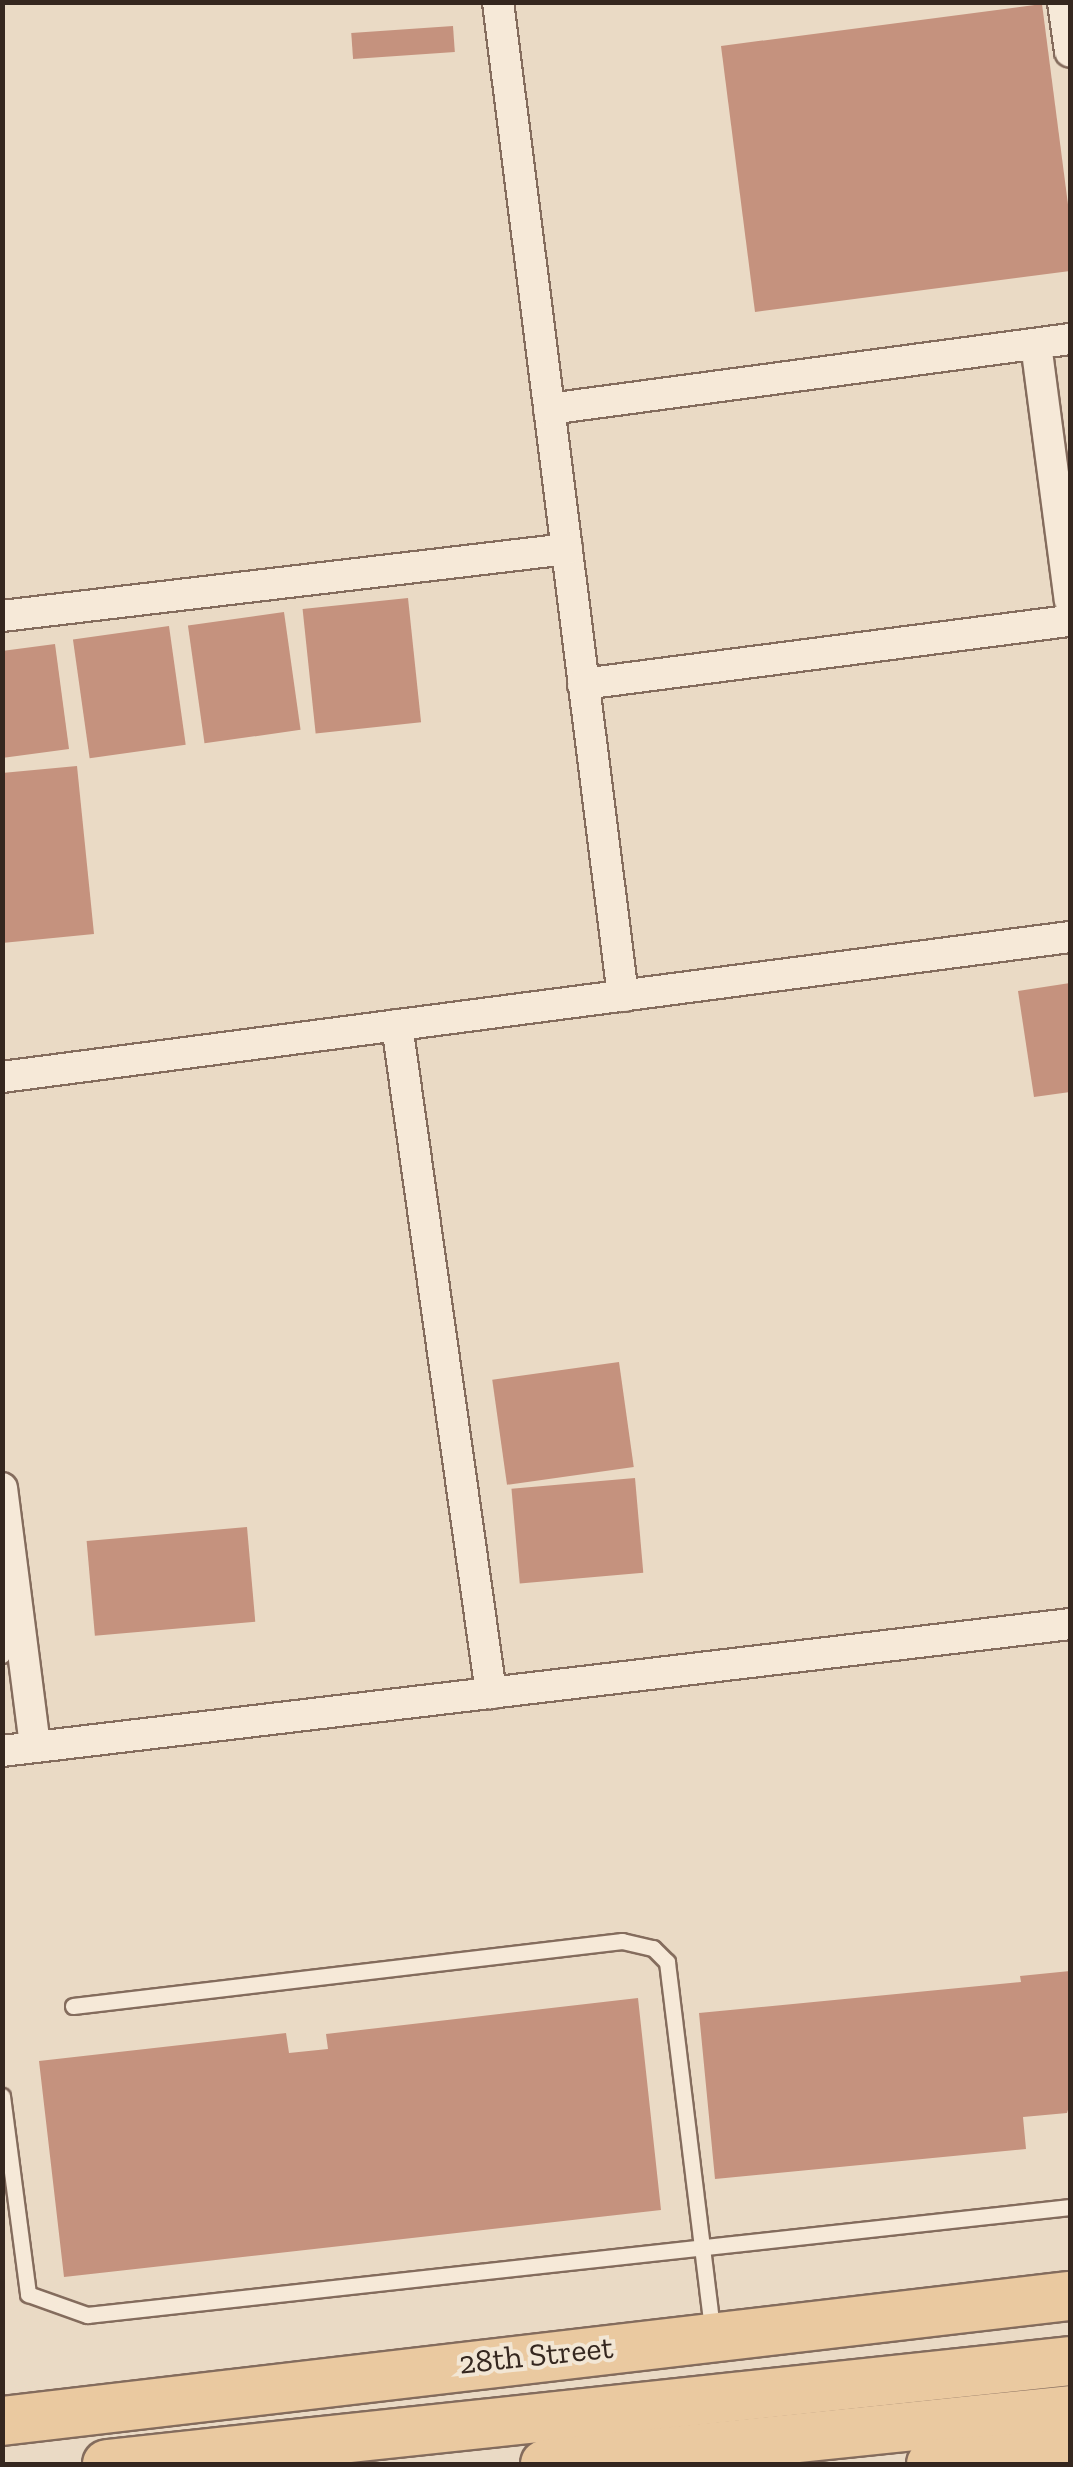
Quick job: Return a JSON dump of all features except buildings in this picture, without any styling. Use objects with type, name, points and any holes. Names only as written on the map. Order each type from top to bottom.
[{"type":"main road","name":"28th Street","points":[[2,2421],[1070,2296]]},
{"type":"main road","name":"28th Street","points":[[106,2464],[1070,2362]]},
{"type":"main road","points":[[545,2464],[1070,2410]]},
{"type":"main road","points":[[931,2464],[1070,2454]]},
{"type":"street","points":[[498,2],[623,996]]},
{"type":"street","points":[[1063,2],[1070,52]]},
{"type":"street","points":[[549,409],[1070,339]]},
{"type":"street","points":[[1036,344],[1070,601]]},
{"type":"street","points":[[2,616],[567,549]]},
{"type":"street","points":[[584,684],[1070,621]]},
{"type":"street","points":[[2,1077],[1070,936]]},
{"type":"street","points":[[397,1025],[491,1693]]},
{"type":"street","points":[[2,1488],[36,1747]]},
{"type":"street","points":[[2,1751],[1070,1624]]},
{"type":"lane","points":[[2,1655],[19,1616]]},
{"type":"lane","points":[[73,2006],[622,1941],[653,1948],[667,1962],[713,2335]]},
{"type":"lane","points":[[2,2096],[28,2294],[86,2315],[1070,2206]]}]
